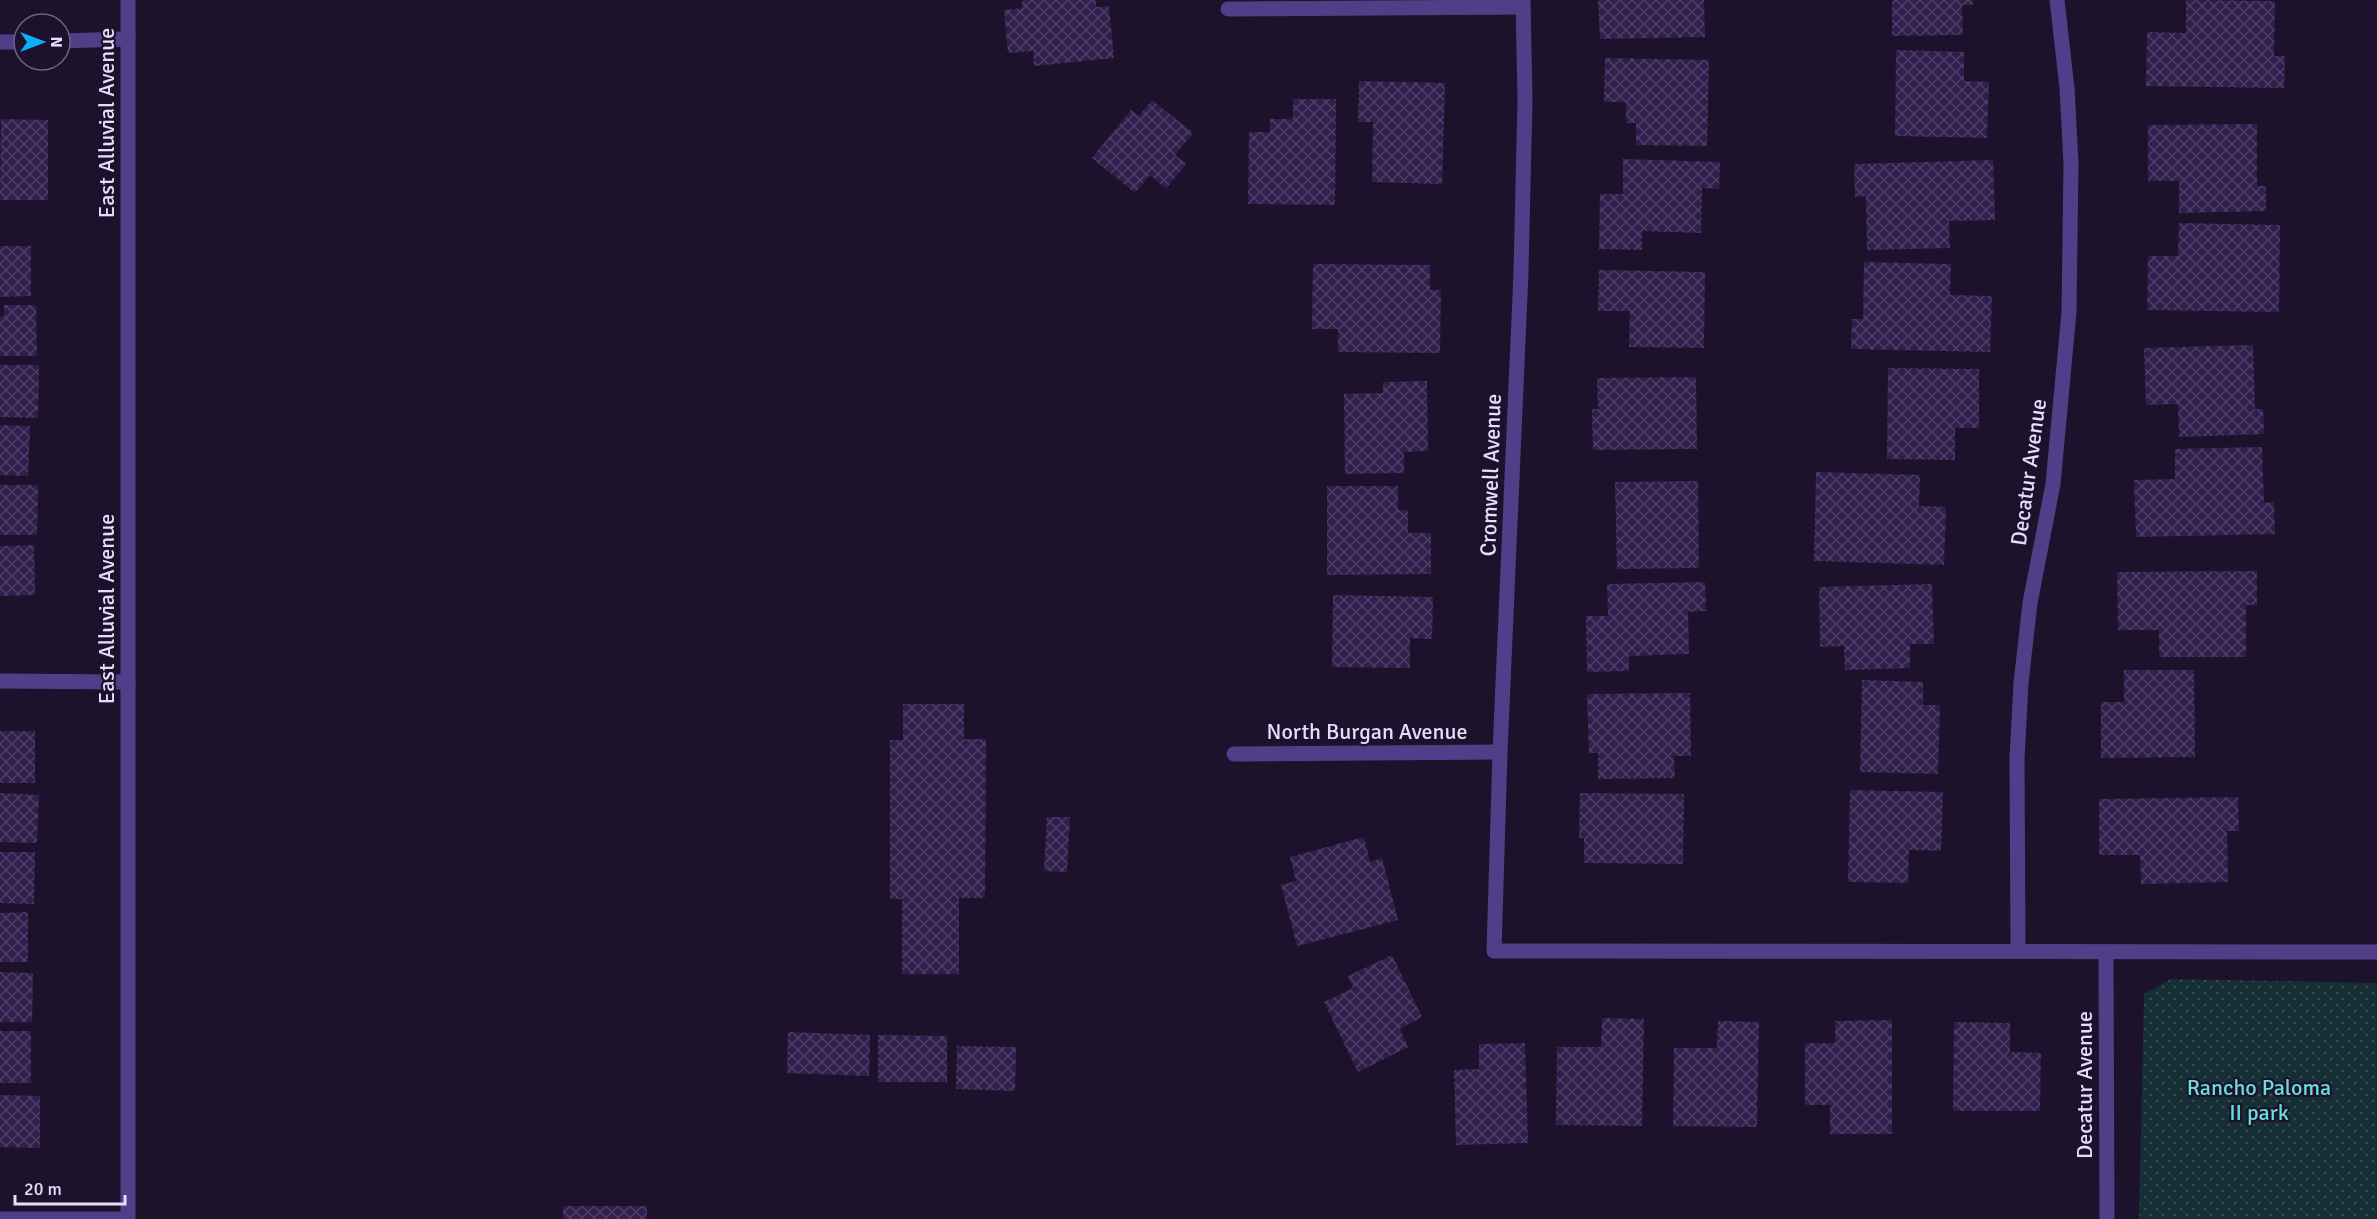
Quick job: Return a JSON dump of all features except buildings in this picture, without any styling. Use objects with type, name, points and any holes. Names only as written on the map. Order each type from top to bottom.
[{"type":"street","name":"East Alluvial Avenue","points":[[128,0],[128,1219]]},
{"type":"street","name":"Decatur Avenue","points":[[2018,951],[2017,758],[2021,683],[2030,603],[2053,484],[2069,312],[2072,163],[2067,88],[2057,0]]},
{"type":"street","points":[[1228,9],[1523,4]]},
{"type":"street","name":"Cromwell Avenue","points":[[1523,4],[1521,272],[1500,752],[1494,951],[2018,951]]},
{"type":"street","points":[[72,41],[128,39]]},
{"type":"street","points":[[0,681],[128,682]]},
{"type":"street","name":"North Burgan Avenue","points":[[1234,754],[1500,752]]},
{"type":"street","points":[[2018,951],[2377,952]]},
{"type":"street","name":"Decatur Avenue","points":[[2106,952],[2107,1219]]},
{"type":"street","points":[[0,1219],[128,1219]]},
{"type":"green space","name":"Rancho Paloma II park","points":[[2171,979],[2377,983],[2377,1219],[2139,1219],[2144,994]]}]
